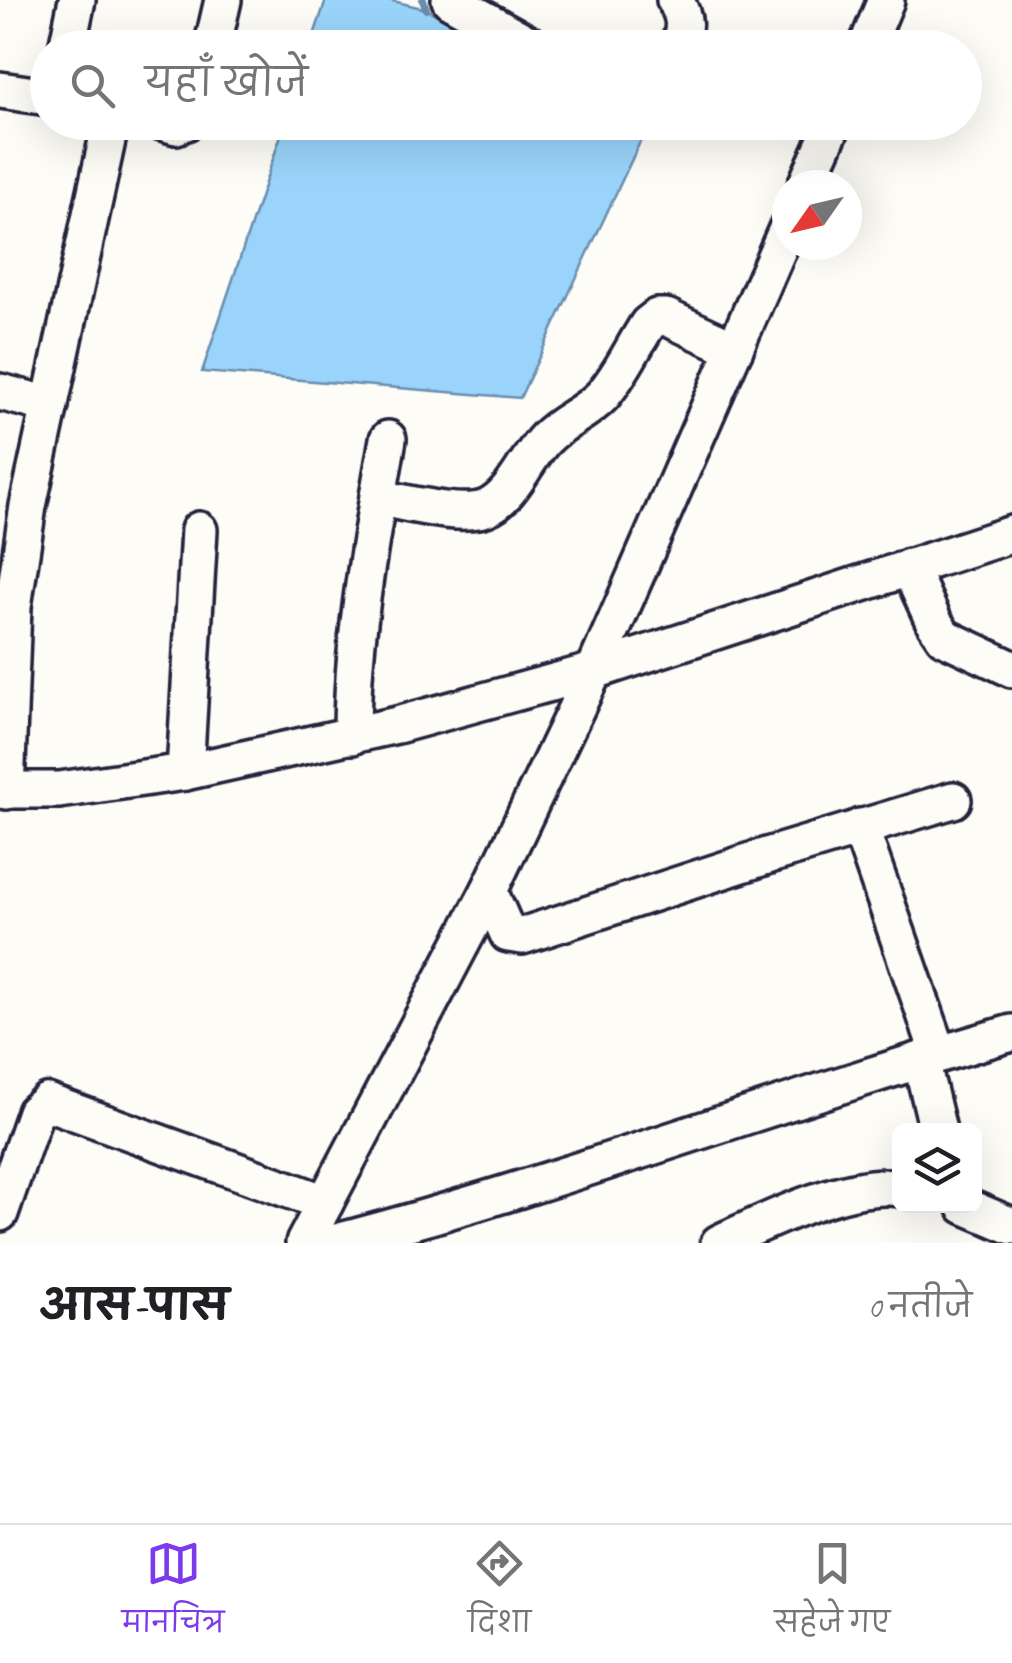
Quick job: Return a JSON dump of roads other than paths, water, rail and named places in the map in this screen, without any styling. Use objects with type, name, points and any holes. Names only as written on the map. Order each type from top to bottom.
[{"type":"street","points":[[71,30],[77,0]]},
{"type":"street","points":[[216,30],[223,0]]},
{"type":"street","points":[[450,0],[504,30]]},
{"type":"street","points":[[675,0],[684,17],[684,30]]},
{"type":"street","points":[[874,30],[886,0]]},
{"type":"street","points":[[0,90],[30,94]]},
{"type":"street","points":[[107,140],[50,405],[14,503],[3,790],[59,790],[185,772],[352,736],[594,671],[1012,534]]},
{"type":"street","points":[[810,170],[819,140]]},
{"type":"street","points":[[304,1243],[489,891],[594,671],[773,260]]},
{"type":"street","points":[[378,498],[468,512],[488,508],[504,496],[526,460],[549,434],[580,416],[604,394],[656,317],[666,317],[735,348]]},
{"type":"street","points":[[0,392],[50,405]]},
{"type":"street","points":[[352,736],[352,674],[358,618],[388,439]]},
{"type":"street","points":[[185,772],[199,530]]},
{"type":"street","points":[[909,568],[944,638],[1012,669]]},
{"type":"street","points":[[489,891],[508,934],[522,936],[953,800]]},
{"type":"street","points":[[860,827],[930,1057],[937,1123]]},
{"type":"street","points":[[334,1243],[516,1191],[773,1105],[1012,1033]]},
{"type":"street","points":[[0,1213],[35,1112],[47,1102],[326,1202]]},
{"type":"street","points":[[718,1243],[781,1214],[844,1194],[892,1189]]},
{"type":"street","points":[[981,1213],[1012,1226]]},
{"type":"water","points":[[326,0],[389,0],[426,9],[465,30],[316,30]]},
{"type":"water","points":[[279,140],[641,140],[520,398],[202,372]]},
{"type":"waterway","points":[[423,0],[426,9]]}]
